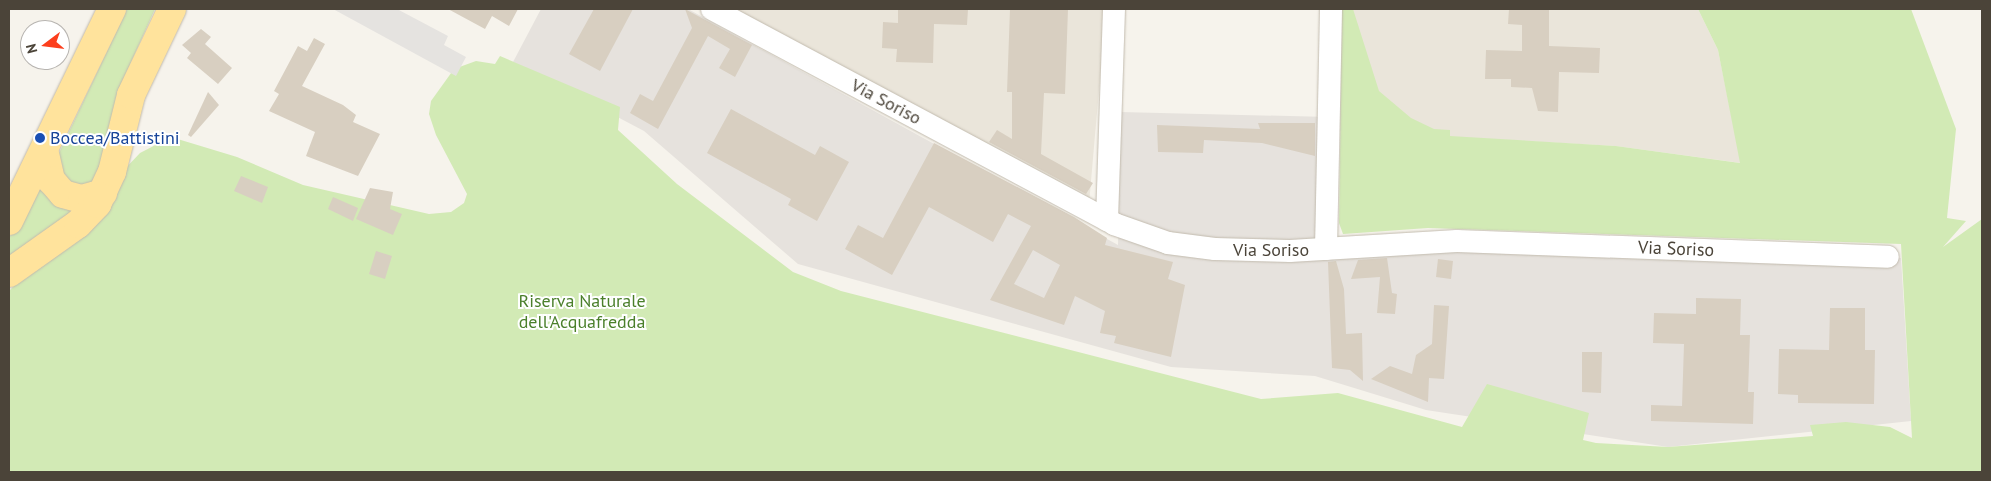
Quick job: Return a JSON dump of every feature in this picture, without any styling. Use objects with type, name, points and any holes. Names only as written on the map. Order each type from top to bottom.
[{"type":"main road","points":[[9,221],[45,154],[112,9]]},
{"type":"main road","points":[[9,273],[78,224],[103,193],[131,95],[172,9]]},
{"type":"main road","points":[[45,154],[51,180],[63,194],[82,199],[103,193]]},
{"type":"street","name":"Via Soriso","points":[[712,9],[1107,220],[1142,236],[1204,248],[1326,249],[1427,240],[1888,257]]},
{"type":"street","points":[[1107,220],[1114,9]]},
{"type":"street","points":[[1326,249],[1331,9]]},
{"type":"shaded area","points":[[333,9],[397,9],[448,36],[444,45],[466,57],[456,76]]},
{"type":"shaded area","points":[[541,9],[688,9],[1118,245],[1120,112],[1329,117],[1326,249],[1457,241],[1901,258],[1911,421],[1668,447],[1426,410],[1315,376],[1171,367],[798,264],[644,131],[513,62]]},
{"type":"shaded area","points":[[729,9],[1106,9],[1089,204]]},
{"type":"shaded area","points":[[1331,9],[1698,9],[1718,50],[1741,163],[1616,146],[1328,130]]},
{"type":"green space","points":[[127,9],[155,9],[123,80],[109,152],[89,193],[59,176],[59,153]]},
{"type":"green space","name":"Riserva Naturale dell'Acquafredda","points":[[1342,9],[1353,9],[1379,91],[1411,118],[1434,129],[1450,130],[1450,136],[1616,146],[1740,163],[1718,50],[1698,9],[1911,9],[1956,129],[1947,218],[1966,221],[1943,247],[1982,219],[1982,472],[9,472],[9,291],[140,153],[171,137],[237,157],[303,185],[429,214],[451,212],[464,203],[467,194],[436,135],[429,114],[431,101],[454,69],[476,61],[495,64],[500,56],[620,107],[618,130],[677,184],[793,272],[841,291],[1261,399],[1338,393],[1462,427],[1487,384],[1589,413],[1583,440],[1596,443],[1668,447],[1813,436],[1810,425],[1846,422],[1890,427],[1912,438],[1901,244],[1428,228],[1343,234],[1339,223]]},
{"type":"green space","points":[[45,179],[80,207],[9,262],[9,237],[24,221]]},
{"type":"building","points":[[448,9],[518,9],[509,26],[492,16],[485,29]]},
{"type":"building","points":[[594,9],[633,9],[600,71],[569,54]]},
{"type":"building","points":[[685,9],[752,45],[735,77],[719,68],[730,49],[708,36],[658,129],[630,113],[640,94],[653,101],[692,28]]},
{"type":"building","points":[[898,9],[968,9],[967,25],[934,24],[933,63],[896,62],[897,49],[882,48],[883,22],[898,23]]},
{"type":"building","points":[[1010,9],[1068,9],[1065,94],[1044,93],[1041,154],[1093,183],[1086,194],[989,142],[997,130],[1012,139],[1012,92],[1007,92]]},
{"type":"building","points":[[1509,9],[1549,9],[1549,46],[1600,48],[1599,73],[1559,72],[1558,112],[1538,111],[1532,88],[1511,87],[1511,79],[1485,79],[1486,50],[1522,51],[1522,25],[1508,24]]},
{"type":"building","points":[[201,29],[211,37],[205,44],[232,68],[218,84],[187,58],[191,53],[182,45]]},
{"type":"building","points":[[314,38],[325,44],[302,86],[343,105],[356,115],[353,122],[380,134],[358,176],[306,156],[315,132],[269,111],[279,94],[274,91],[298,46],[307,51]]},
{"type":"building","points":[[208,92],[219,105],[191,137],[188,135]]},
{"type":"building","points":[[731,109],[815,155],[820,146],[849,162],[817,221],[788,205],[791,199],[707,153]]},
{"type":"building","points":[[1258,123],[1315,123],[1315,156],[1262,143],[1204,140],[1203,153],[1158,152],[1157,125],[1260,129]]},
{"type":"building","points":[[934,143],[1074,217],[1107,238],[1105,245],[1173,262],[1168,279],[1185,285],[1171,357],[1114,343],[1116,336],[1100,333],[1105,311],[1075,296],[1064,325],[990,300],[1031,226],[1008,214],[993,242],[929,207],[892,275],[845,249],[858,225],[883,238]],"holes":[[[1033,250],[1060,265],[1044,298],[1014,284]]]},
{"type":"building","points":[[241,176],[268,187],[262,203],[234,191]]},
{"type":"building","points":[[370,188],[393,192],[390,209],[402,214],[393,235],[356,219]]},
{"type":"building","points":[[333,197],[358,208],[353,221],[328,209]]},
{"type":"building","points":[[376,251],[392,256],[385,279],[369,274]]},
{"type":"building","points":[[1387,258],[1392,293],[1397,294],[1395,314],[1377,313],[1380,277],[1351,279],[1358,260]]},
{"type":"building","points":[[1438,259],[1453,261],[1451,279],[1436,277]]},
{"type":"building","points":[[1336,261],[1344,289],[1346,334],[1362,333],[1363,381],[1350,370],[1332,368],[1328,262]]},
{"type":"building","points":[[1696,298],[1741,299],[1740,335],[1750,335],[1748,392],[1754,392],[1753,424],[1651,421],[1651,405],[1682,406],[1684,344],[1653,343],[1654,313],[1696,314]]},
{"type":"building","points":[[1434,305],[1449,306],[1444,379],[1429,378],[1428,402],[1371,379],[1390,366],[1412,374],[1416,355],[1432,344]]},
{"type":"building","points":[[1830,308],[1865,308],[1865,350],[1875,350],[1874,404],[1798,403],[1798,395],[1778,394],[1779,349],[1829,350]]},
{"type":"building","points":[[1582,352],[1602,352],[1601,393],[1582,392]]},
{"type":"place","name":"Boccea/Battistini","points":[[40,138]]}]
